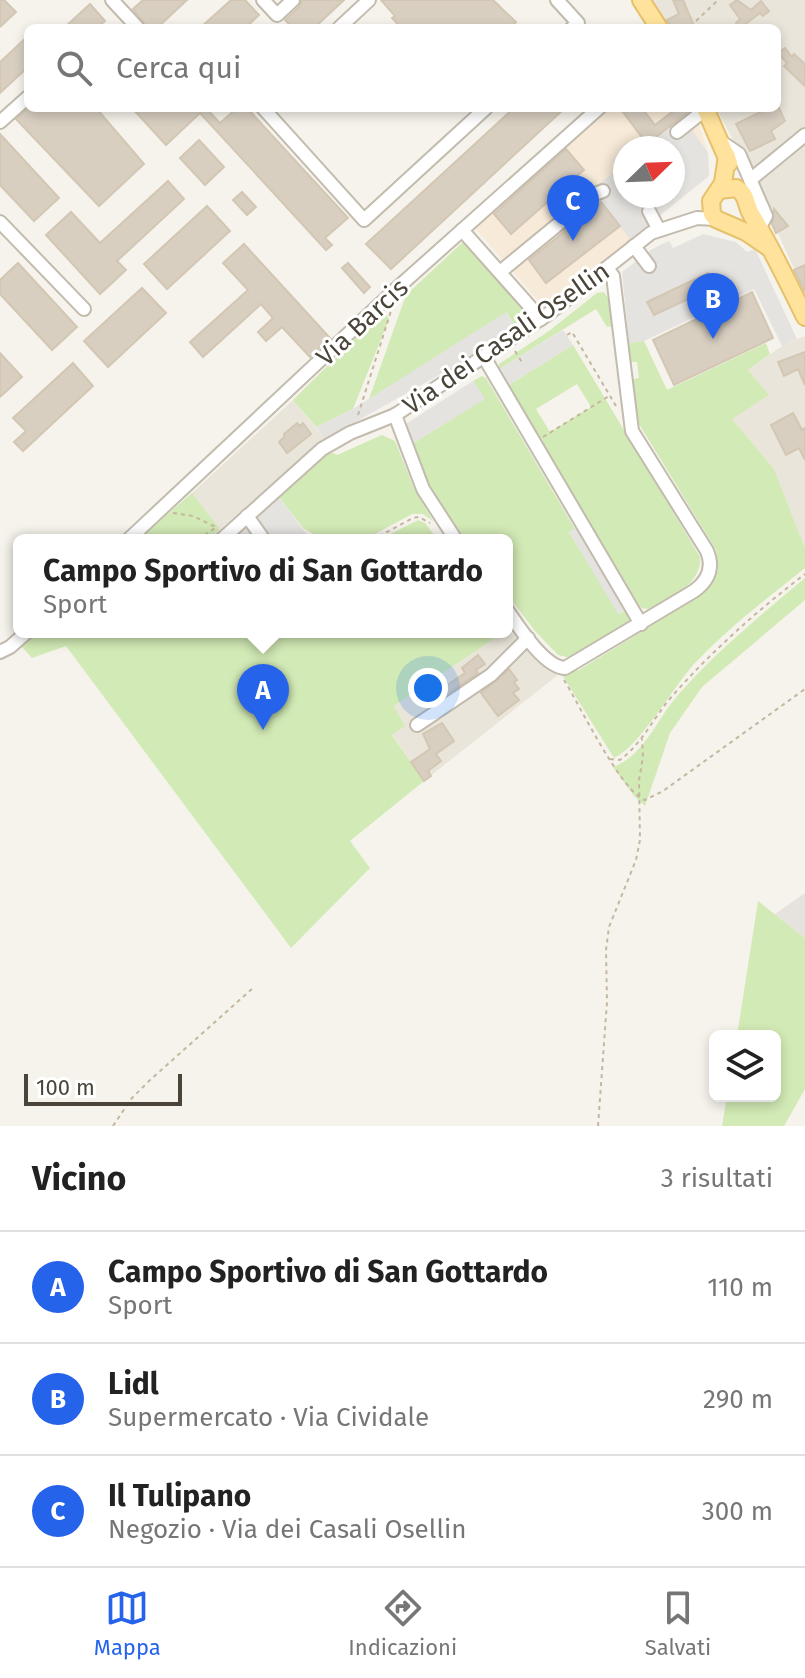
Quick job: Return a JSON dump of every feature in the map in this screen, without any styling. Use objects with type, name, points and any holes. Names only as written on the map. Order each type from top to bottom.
[{"type":"main road","points":[[641,0],[656,24]]},
{"type":"main road","points":[[707,112],[725,150],[726,171],[803,307]]},
{"type":"main road","points":[[738,194],[712,214],[758,239],[775,254]]},
{"type":"main road","points":[[723,222],[744,219],[738,194]]},
{"type":"street","points":[[112,0],[134,24]]},
{"type":"street","points":[[263,0],[277,15],[293,0]]},
{"type":"street","points":[[343,24],[369,0]]},
{"type":"street","points":[[557,0],[577,24]]},
{"type":"street","points":[[0,122],[24,101]]},
{"type":"street","points":[[267,112],[364,220],[482,112]]},
{"type":"street","name":"Via Barcis","points":[[135,534],[395,290],[595,112]]},
{"type":"street","points":[[677,132],[700,112]]},
{"type":"street","points":[[697,218],[738,194],[805,135]]},
{"type":"street","points":[[725,150],[739,154],[738,194]]},
{"type":"street","points":[[500,272],[595,194],[603,191]]},
{"type":"street","points":[[649,211],[659,230]]},
{"type":"street","name":"Via dei Casali Osellin","points":[[452,534],[423,489],[395,415],[541,319],[659,230],[697,218],[723,222]]},
{"type":"street","points":[[0,222],[84,309]]},
{"type":"street","points":[[462,230],[541,319]]},
{"type":"street","points":[[634,246],[649,266]]},
{"type":"street","points":[[513,618],[550,662],[557,667],[568,668],[700,587],[708,577],[710,558],[632,431],[613,276],[607,268]]},
{"type":"street","points":[[484,357],[641,624]]},
{"type":"street","points":[[221,534],[247,516],[329,444],[395,415]]},
{"type":"street","points":[[247,516],[260,534]]},
{"type":"street","points":[[0,652],[20,638]]},
{"type":"street","points":[[417,725],[491,675],[528,638]]},
{"type":"path","points":[[696,21],[718,0]]},
{"type":"path","points":[[358,415],[389,321],[395,290]]},
{"type":"path","points":[[567,335],[572,332],[617,407]]},
{"type":"path","points":[[513,349],[523,364]]},
{"type":"path","points":[[534,442],[610,396]]},
{"type":"path","points":[[159,513],[187,515],[221,534]]},
{"type":"path","points":[[384,534],[419,517],[432,525]]},
{"type":"path","points":[[609,759],[620,760],[642,739],[673,694],[739,629],[804,575]]},
{"type":"path","points":[[550,662],[576,699],[609,759],[640,799]]},
{"type":"path","points":[[640,799],[650,799],[663,791],[805,689]]},
{"type":"path","points":[[598,1126],[607,1002],[606,950],[615,908],[636,860],[640,840],[642,739]]},
{"type":"path","points":[[113,1126],[140,1090],[253,988]]},
{"type":"shaded area","points":[[652,0],[805,0],[805,293],[751,174],[718,112],[781,112],[781,24],[667,24]]},
{"type":"shaded area","points":[[606,112],[695,112],[708,153],[709,176],[685,195],[685,136],[613,136],[613,208],[670,208],[545,309],[475,228]]},
{"type":"shaded area","points":[[683,117],[708,153],[709,176],[685,195],[685,136],[658,136]]},
{"type":"shaded area","points":[[613,173],[613,208],[669,208],[630,239],[592,190]]},
{"type":"shaded area","points":[[703,234],[736,242],[747,252],[755,249],[797,339],[782,346],[754,289],[644,341],[629,343],[622,272],[652,249],[669,241],[673,248]]},
{"type":"shaded area","points":[[506,312],[516,328],[489,347],[325,439],[316,427],[353,409]]},
{"type":"shaded area","points":[[563,330],[573,345],[507,386],[498,370]]},
{"type":"shaded area","points":[[804,336],[805,548],[774,469],[731,418],[768,395],[748,370],[782,346]]},
{"type":"shaded area","points":[[473,381],[485,399],[412,444],[406,424]]},
{"type":"shaded area","points":[[293,400],[325,439],[220,529],[192,493]]},
{"type":"shaded area","points":[[279,497],[307,534],[239,534]]},
{"type":"shaded area","points":[[582,524],[631,606],[618,614],[569,532]]},
{"type":"shaded area","points":[[513,634],[534,649],[558,675],[424,781],[392,734],[405,726],[394,706],[495,638],[513,638]]},
{"type":"shaded area","points":[[805,893],[805,938],[775,914]]},
{"type":"green space","points":[[464,241],[525,311],[527,319],[516,328],[507,313],[369,399],[406,295]]},
{"type":"green space","points":[[604,292],[609,300],[612,326],[607,327],[596,309],[498,370],[499,364],[549,331],[597,293]]},
{"type":"green space","points":[[385,312],[389,319],[353,409],[316,427],[293,400]]},
{"type":"green space","points":[[644,341],[667,390],[766,343],[770,354],[748,370],[769,395],[732,419],[774,469],[805,548],[805,568],[706,652],[634,742],[614,758],[561,673],[579,670],[698,597],[718,571],[716,550],[639,424],[633,379],[639,378],[637,362],[631,362],[629,343]]},
{"type":"green space","points":[[573,345],[700,557],[696,575],[690,583],[666,600],[648,609],[641,608],[507,386]],"holes":[[[577,384],[591,407],[550,432],[536,409]]]},
{"type":"green space","points":[[482,376],[486,378],[575,529],[569,532],[619,614],[627,609],[629,622],[625,626],[571,658],[558,655],[513,602],[513,534],[462,534],[432,492],[412,444],[484,399],[473,381]]},
{"type":"green space","points":[[382,435],[395,441],[413,486],[433,521],[423,514],[412,514],[375,534],[314,534],[303,528],[279,497],[328,454],[337,455]]},
{"type":"green space","points":[[192,493],[220,529],[215,534],[145,534]]},
{"type":"green space","points":[[418,520],[425,523],[433,534],[391,534]]},
{"type":"green space","points":[[805,578],[805,600],[702,687],[670,733],[645,806],[613,767],[642,746],[678,695],[708,664]]},
{"type":"green space","points":[[30,638],[495,638],[394,706],[405,726],[392,735],[424,781],[350,841],[370,868],[291,948],[66,646],[32,658],[22,647]]},
{"type":"green space","points":[[758,901],[805,938],[805,1089],[784,1126],[722,1126],[726,1102],[781,1102],[781,1030],[738,1030]]},
{"type":"building","points":[[0,0],[16,12],[0,27]]},
{"type":"building","points":[[143,0],[187,0],[161,24],[144,24],[133,9]]},
{"type":"building","points":[[231,0],[245,0],[259,15],[249,24],[204,24]]},
{"type":"building","points":[[302,0],[344,0],[318,24],[289,24],[285,20]]},
{"type":"building","points":[[381,0],[493,0],[516,22],[397,24],[392,18],[395,16]]},
{"type":"building","points":[[673,0],[683,0],[693,24],[670,24],[667,20],[679,14]]},
{"type":"building","points":[[737,0],[751,10],[761,1],[769,11],[763,16],[760,13],[745,24],[737,24],[740,19],[730,5]]},
{"type":"building","points":[[90,4],[105,21],[102,24],[68,24]]},
{"type":"building","points":[[24,40],[24,71],[0,93],[0,62]]},
{"type":"building","points":[[785,48],[792,57],[794,54],[805,64],[805,86],[784,66],[787,63],[781,56]]},
{"type":"building","points":[[24,112],[99,112],[144,164],[99,206],[16,119]]},
{"type":"building","points":[[136,112],[210,112],[220,123],[232,112],[251,112],[348,218],[325,238],[332,245],[326,250],[200,113],[166,145]]},
{"type":"building","points":[[510,112],[561,112],[391,269],[366,244]]},
{"type":"building","points":[[623,112],[645,112],[655,125],[672,112],[688,112],[657,136],[641,136]]},
{"type":"building","points":[[761,112],[781,112],[785,121],[771,131],[775,139],[750,151],[736,124]]},
{"type":"building","points":[[0,134],[59,198],[34,221],[0,185]]},
{"type":"building","points":[[199,140],[224,167],[205,185],[180,158]]},
{"type":"building","points":[[566,149],[584,170],[511,234],[494,214]]},
{"type":"building","points":[[168,181],[184,199],[117,261],[126,270],[100,294],[46,235],[71,212],[100,243]]},
{"type":"building","points":[[242,192],[256,207],[247,215],[233,200]]},
{"type":"building","points":[[601,202],[620,226],[546,283],[529,260]]},
{"type":"building","points":[[207,206],[230,231],[167,289],[144,264]]},
{"type":"building","points":[[774,209],[788,226],[776,233],[772,224]]},
{"type":"building","points":[[244,244],[330,338],[310,357],[282,327],[266,341],[258,332],[273,318],[261,304],[203,357],[190,342],[248,290],[223,263]]},
{"type":"building","points":[[18,263],[77,327],[52,350],[0,294],[0,280]]},
{"type":"building","points":[[348,263],[370,287],[364,293],[342,268]]},
{"type":"building","points":[[805,265],[805,292],[794,270]]},
{"type":"building","points":[[708,273],[714,287],[654,315],[647,302]]},
{"type":"building","points":[[142,288],[166,313],[108,367],[84,341]]},
{"type":"building","points":[[752,292],[773,338],[674,385],[653,340]]},
{"type":"building","points":[[805,352],[805,385],[798,369],[784,376],[778,362]]},
{"type":"building","points":[[0,353],[22,377],[0,397]]},
{"type":"building","points":[[73,363],[93,386],[23,451],[14,442],[26,431],[13,418]]},
{"type":"building","points":[[793,413],[802,430],[805,428],[805,460],[799,448],[786,455],[771,425]]},
{"type":"building","points":[[297,423],[300,426],[303,423],[311,434],[287,453],[279,442]]},
{"type":"building","points":[[478,655],[485,664],[476,670],[478,673],[447,694],[443,688],[465,673],[462,668]]},
{"type":"building","points":[[509,669],[517,680],[514,682],[519,689],[513,693],[519,700],[498,716],[481,693]]},
{"type":"building","points":[[442,723],[454,741],[436,754],[441,761],[428,771],[431,776],[424,781],[411,762],[430,749],[423,734]]},
{"type":"place","name":"Il Tulipano","points":[[573,241]]},
{"type":"place","name":"Lidl","points":[[713,339]]},
{"type":"place","name":"Campo Sportivo di San Gottardo","points":[[263,730]]}]
